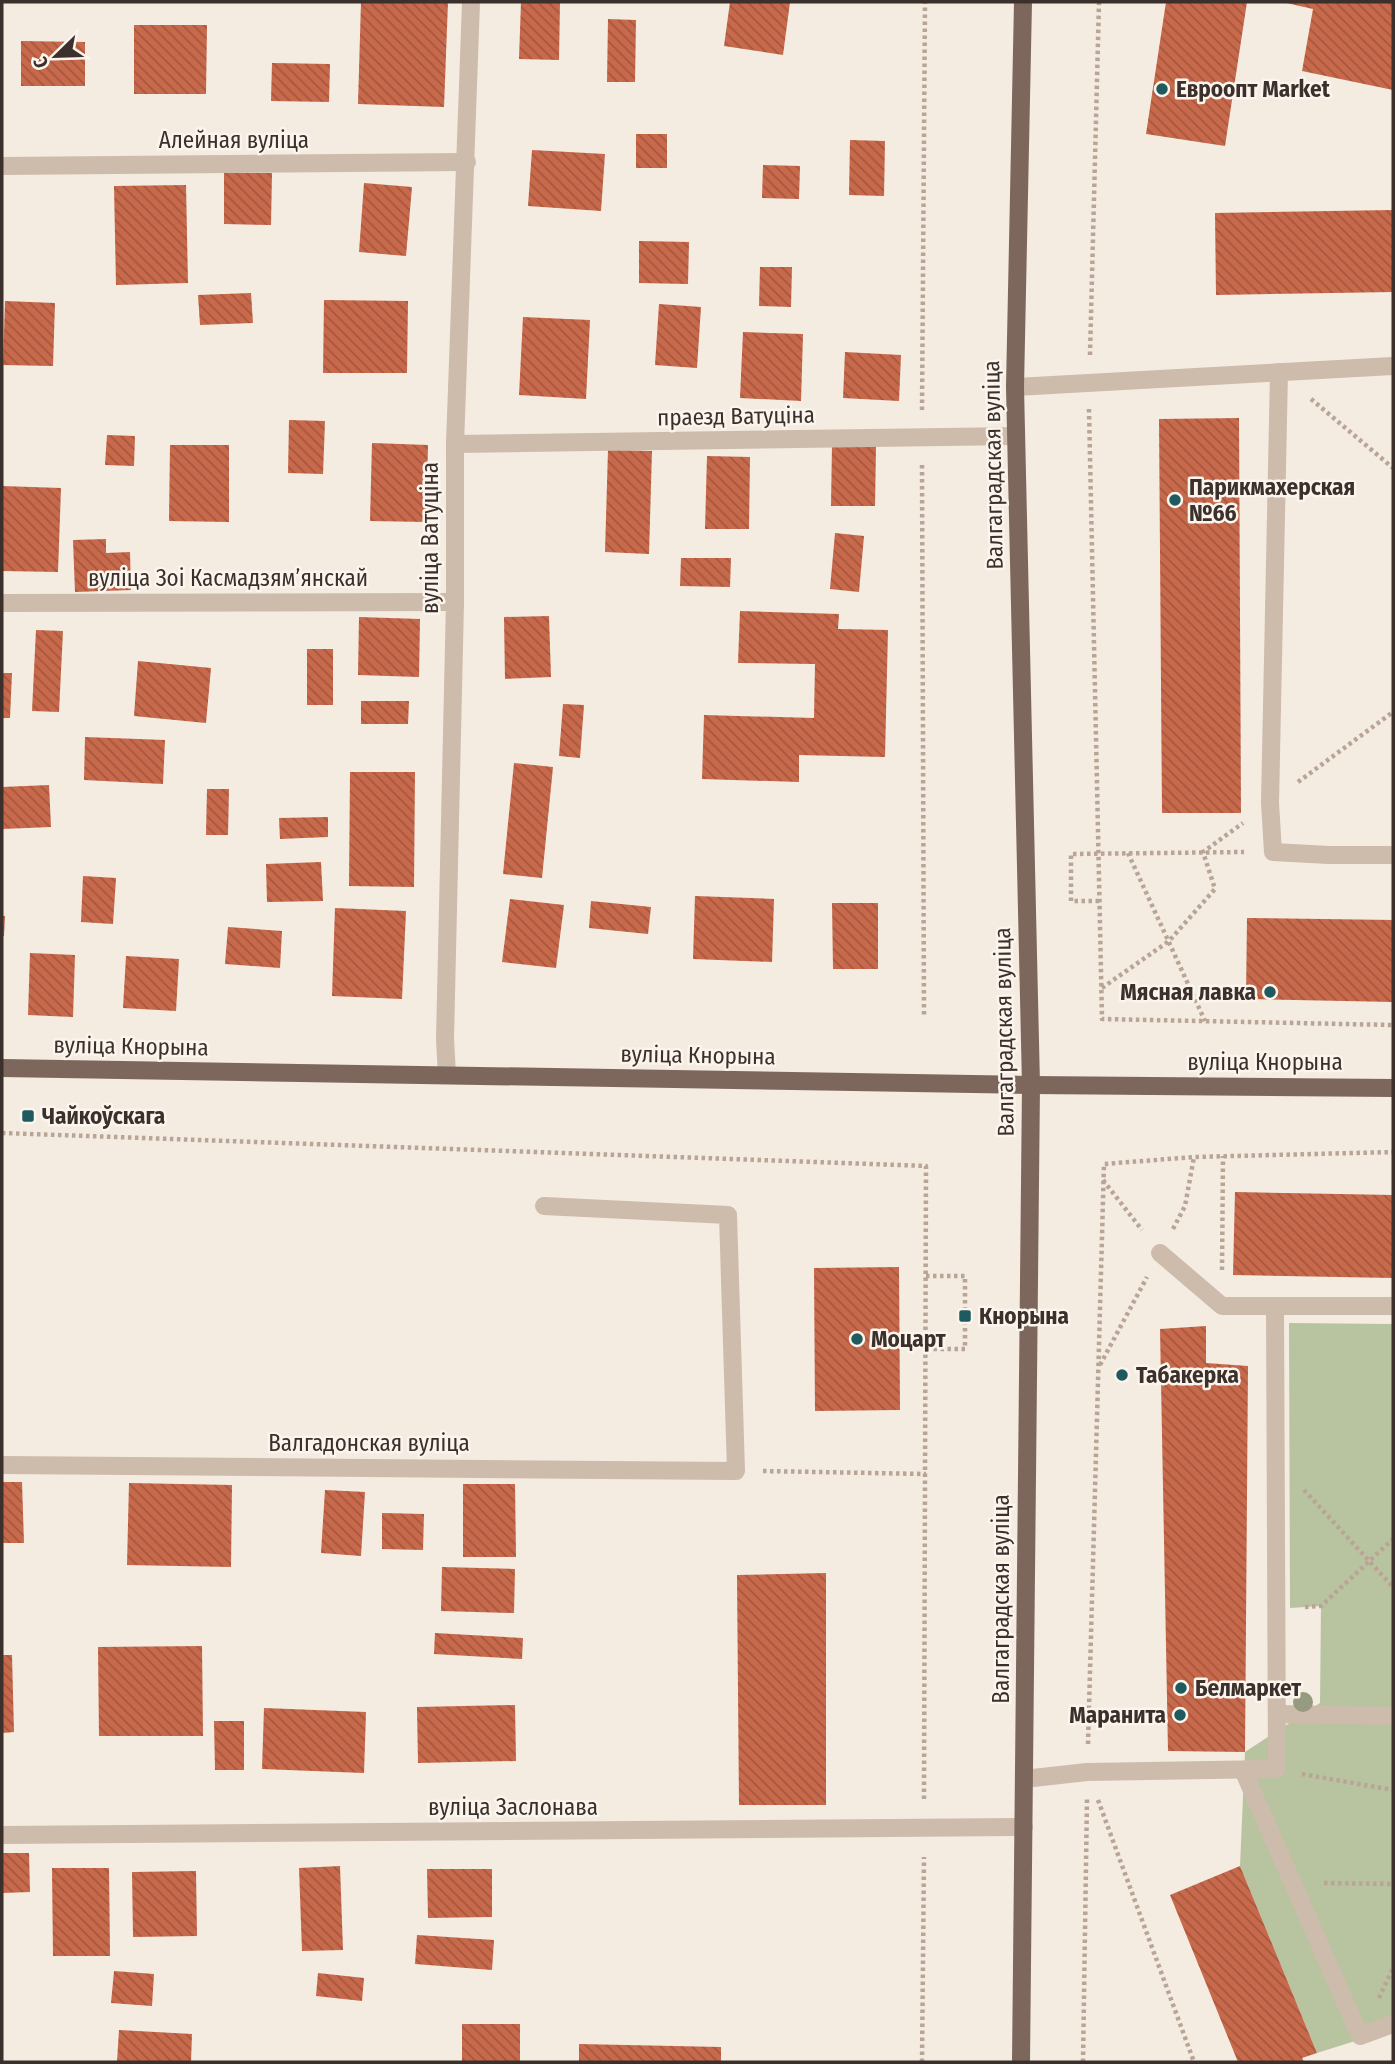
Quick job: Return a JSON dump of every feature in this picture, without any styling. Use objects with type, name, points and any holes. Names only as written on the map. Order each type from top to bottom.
[{"type":"main road","name":"Валгаградская вуліца","points":[[1021,2062],[1031,1085],[1015,387],[1023,2]]},
{"type":"main road","name":"вуліца Кнорына","points":[[2,1068],[1031,1085],[1393,1088]]},
{"type":"street","name":"вуліца Ватуціна","points":[[447,1075],[445,1039],[455,602],[455,444],[471,2]]},
{"type":"street","name":"Алейная вуліца","points":[[2,166],[467,162]]},
{"type":"street","points":[[1015,387],[1393,366]]},
{"type":"street","points":[[1279,372],[1270,803],[1273,852],[1393,855]]},
{"type":"street","name":"праезд Ватуціна","points":[[455,444],[1017,436]]},
{"type":"street","name":"вуліца Зоі Касмадзямʼянскай","points":[[2,603],[455,602]]},
{"type":"street","points":[[544,1206],[728,1215],[736,1471]]},
{"type":"street","points":[[1160,1253],[1222,1306],[1393,1306]]},
{"type":"street","points":[[1024,1779],[1087,1772],[1277,1769],[1275,1306]]},
{"type":"street","name":"Валгадонская вуліца","points":[[2,1465],[736,1471]]},
{"type":"street","points":[[1277,1714],[1393,1716]]},
{"type":"street","points":[[1242,1770],[1360,2036],[1393,2024]]},
{"type":"street","name":"вуліца Заслонава","points":[[2,1835],[1024,1827]]},
{"type":"path","points":[[924,1016],[922,439],[925,2]]},
{"type":"path","points":[[1099,2],[1089,383],[1102,1019],[1393,1025]]},
{"type":"path","points":[[1279,372],[1393,468]]},
{"type":"path","points":[[1099,901],[1071,901],[1071,854],[1273,852]]},
{"type":"path","points":[[1128,853],[1205,1021]]},
{"type":"path","points":[[2,1133],[926,1166],[922,2062]]},
{"type":"path","points":[[1083,2062],[1087,1772],[1104,1164],[1223,1156],[1393,1152]]},
{"type":"path","points":[[1222,1277],[1223,1156]]},
{"type":"path","points":[[1103,1180],[1160,1253]]},
{"type":"path","points":[[926,1276],[965,1276],[965,1349],[927,1349]]},
{"type":"path","points":[[1275,1459],[1393,1587]]},
{"type":"path","points":[[736,1471],[926,1474]]},
{"type":"path","points":[[1276,1608],[1321,1606],[1393,1539]]},
{"type":"path","points":[[1277,1769],[1393,1790]]},
{"type":"path","points":[[1087,1772],[1194,2062]]},
{"type":"path","points":[[1292,1882],[1393,1884]]},
{"type":"green space","points":[[1289,1323],[1393,1324],[1393,2029],[1317,2053],[1240,1866],[1245,1752],[1320,1703],[1321,1606],[1290,1608]]},
{"type":"building","points":[[361,2],[448,2],[444,107],[358,104]]},
{"type":"building","points":[[521,2],[560,2],[559,60],[519,59]]},
{"type":"building","points":[[730,2],[790,2],[783,55],[724,46]]},
{"type":"building","points":[[1166,2],[1247,2],[1225,146],[1146,134]]},
{"type":"building","points":[[1282,2],[1393,2],[1393,90],[1302,71],[1313,9]]},
{"type":"building","points":[[608,19],[636,20],[635,82],[607,82]]},
{"type":"building","points":[[134,25],[207,25],[206,94],[134,94]]},
{"type":"building","points":[[21,41],[85,42],[85,86],[21,86]]},
{"type":"building","points":[[272,63],[330,64],[329,102],[271,101]]},
{"type":"building","points":[[636,134],[667,134],[667,168],[636,168]]},
{"type":"building","points":[[850,140],[885,141],[884,196],[849,195]]},
{"type":"building","points":[[532,150],[605,154],[601,211],[528,206]]},
{"type":"building","points":[[763,165],[800,166],[799,199],[762,198]]},
{"type":"building","points":[[224,173],[272,173],[271,225],[224,224]]},
{"type":"building","points":[[364,183],[412,187],[406,256],[359,252]]},
{"type":"building","points":[[186,185],[188,283],[116,285],[114,186]]},
{"type":"building","points":[[1393,210],[1393,292],[1216,295],[1215,213]]},
{"type":"building","points":[[639,241],[689,242],[688,284],[639,283]]},
{"type":"building","points":[[760,267],[792,267],[791,307],[759,306]]},
{"type":"building","points":[[251,293],[253,323],[200,325],[198,295]]},
{"type":"building","points":[[324,300],[408,301],[407,373],[323,373]]},
{"type":"building","points":[[5,301],[55,303],[53,366],[3,365]]},
{"type":"building","points":[[659,304],[701,307],[697,368],[655,365]]},
{"type":"building","points":[[523,317],[590,320],[586,399],[519,395]]},
{"type":"building","points":[[743,332],[803,334],[801,401],[740,398]]},
{"type":"building","points":[[845,352],[901,355],[899,401],[843,398]]},
{"type":"building","points":[[1239,418],[1241,813],[1162,813],[1159,419]]},
{"type":"building","points":[[289,420],[325,421],[323,474],[288,473]]},
{"type":"building","points":[[107,435],[135,436],[134,466],[105,465]]},
{"type":"building","points":[[372,443],[428,445],[426,522],[370,521]]},
{"type":"building","points":[[170,445],[229,445],[229,522],[169,521]]},
{"type":"building","points":[[832,445],[876,446],[875,506],[831,506]]},
{"type":"building","points":[[608,450],[652,451],[649,554],[605,552]]},
{"type":"building","points":[[707,456],[750,457],[749,529],[705,529]]},
{"type":"building","points":[[2,486],[61,488],[58,572],[2,571]]},
{"type":"building","points":[[835,533],[864,536],[859,592],[830,589]]},
{"type":"building","points":[[106,539],[106,553],[130,552],[131,590],[75,592],[73,540]]},
{"type":"building","points":[[681,558],[731,558],[730,587],[680,586]]},
{"type":"building","points":[[740,611],[839,614],[838,629],[888,630],[885,757],[799,755],[799,782],[702,779],[704,715],[814,718],[815,664],[738,663]]},
{"type":"building","points":[[549,616],[551,677],[505,679],[504,617]]},
{"type":"building","points":[[359,617],[420,619],[419,677],[358,675]]},
{"type":"building","points":[[36,630],[63,631],[59,712],[32,711]]},
{"type":"building","points":[[307,649],[333,649],[333,705],[307,705]]},
{"type":"building","points":[[138,661],[211,668],[206,723],[134,716]]},
{"type":"building","points":[[2,673],[12,673],[10,718],[2,718]]},
{"type":"building","points":[[361,701],[409,701],[408,724],[361,724]]},
{"type":"building","points":[[563,704],[584,705],[580,758],[559,756]]},
{"type":"building","points":[[85,737],[165,740],[163,784],[84,780]]},
{"type":"building","points":[[514,763],[553,767],[542,878],[503,874]]},
{"type":"building","points":[[350,772],[415,772],[414,887],[349,886]]},
{"type":"building","points":[[49,785],[51,827],[2,829],[2,787]]},
{"type":"building","points":[[207,789],[229,789],[228,835],[206,835]]},
{"type":"building","points":[[328,817],[328,837],[280,839],[279,818]]},
{"type":"building","points":[[321,862],[323,901],[267,902],[266,864]]},
{"type":"building","points":[[83,876],[116,878],[113,924],[81,922]]},
{"type":"building","points":[[695,896],[774,899],[772,962],[693,959]]},
{"type":"building","points":[[510,899],[564,905],[556,968],[502,962]]},
{"type":"building","points":[[591,901],[651,907],[648,934],[589,928]]},
{"type":"building","points":[[832,903],[878,903],[878,969],[833,969]]},
{"type":"building","points":[[335,908],[406,911],[402,999],[332,996]]},
{"type":"building","points":[[2,916],[5,916],[4,936],[2,936]]},
{"type":"building","points":[[1247,918],[1393,920],[1393,1002],[1246,999]]},
{"type":"building","points":[[228,927],[282,931],[280,968],[225,964]]},
{"type":"building","points":[[30,953],[75,955],[73,1017],[28,1015]]},
{"type":"building","points":[[126,956],[179,959],[176,1011],[123,1008]]},
{"type":"building","points":[[1235,1192],[1393,1195],[1393,1278],[1233,1275]]},
{"type":"building","name":"Моцарт","points":[[899,1267],[900,1410],[815,1411],[814,1268]]},
{"type":"building","points":[[1206,1326],[1206,1363],[1248,1366],[1245,1752],[1168,1751],[1160,1329]]},
{"type":"building","points":[[2,1482],[22,1482],[24,1543],[2,1543]]},
{"type":"building","points":[[129,1483],[232,1485],[231,1567],[127,1565]]},
{"type":"building","points":[[463,1484],[515,1484],[516,1557],[463,1557]]},
{"type":"building","points":[[325,1490],[365,1492],[361,1556],[321,1553]]},
{"type":"building","points":[[382,1513],[424,1514],[423,1550],[382,1549]]},
{"type":"building","points":[[442,1567],[515,1569],[514,1613],[441,1611]]},
{"type":"building","points":[[826,1573],[826,1805],[739,1805],[737,1575]]},
{"type":"building","points":[[435,1633],[523,1638],[522,1659],[434,1654]]},
{"type":"building","points":[[202,1646],[203,1736],[99,1736],[98,1647]]},
{"type":"building","points":[[2,1655],[12,1655],[14,1732],[2,1733]]},
{"type":"building","points":[[515,1705],[516,1761],[418,1763],[417,1707]]},
{"type":"building","points":[[264,1708],[366,1712],[364,1773],[262,1769]]},
{"type":"building","points":[[214,1721],[244,1721],[244,1770],[215,1770]]},
{"type":"building","points":[[2,1853],[29,1853],[30,1892],[2,1893]]},
{"type":"building","points":[[340,1866],[343,1950],[302,1951],[299,1868]]},
{"type":"building","points":[[1240,1866],[1317,2053],[1302,2058],[1304,2062],[1238,2062],[1170,1895]]},
{"type":"building","points":[[52,1868],[109,1868],[110,1956],[53,1956]]},
{"type":"building","points":[[427,1869],[492,1869],[492,1917],[428,1918]]},
{"type":"building","points":[[196,1871],[197,1936],[133,1937],[132,1872]]},
{"type":"building","points":[[417,1935],[494,1940],[492,1970],[415,1964]]},
{"type":"building","points":[[114,1971],[154,1974],[152,2006],[111,2003]]},
{"type":"building","points":[[318,1973],[364,1978],[362,2001],[316,1996]]},
{"type":"building","points":[[462,2024],[520,2024],[520,2062],[462,2062]]},
{"type":"building","points":[[119,2030],[192,2034],[191,2062],[117,2062]]},
{"type":"building","points":[[579,2044],[721,2047],[721,2062],[579,2062]]},
{"type":"place","name":"Евроопт Market","points":[[1162,89]]},
{"type":"place","name":"Парикмахерская №66","points":[[1175,500]]},
{"type":"place","name":"Мясная лавка","points":[[1270,992]]},
{"type":"place","name":"Чайкоўскага","points":[[28,1116]]},
{"type":"place","name":"Кнорына","points":[[965,1316]]},
{"type":"place","name":"Моцарт","points":[[857,1339]]},
{"type":"place","name":"Табакерка","points":[[1122,1375]]},
{"type":"place","name":"Белмаркет","points":[[1181,1688]]},
{"type":"place","name":"Маранита","points":[[1180,1715]]}]
